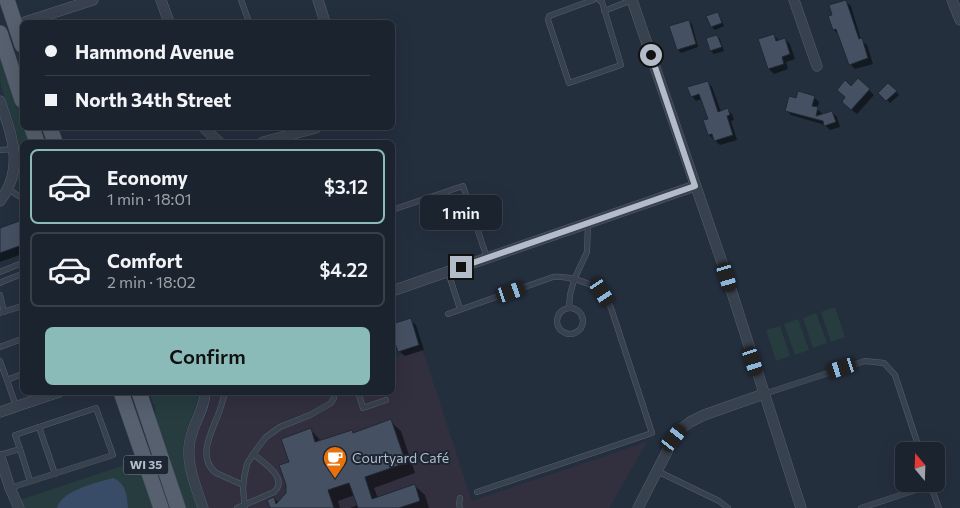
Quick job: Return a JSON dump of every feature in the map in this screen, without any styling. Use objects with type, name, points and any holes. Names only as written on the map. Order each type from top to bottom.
[{"type":"main road","points":[[7,0],[20,22]]},
{"type":"main road","points":[[0,32],[20,94]]},
{"type":"main road","name":"WI 35","points":[[122,395],[161,508]]},
{"type":"main road","name":"WI 35","points":[[140,395],[178,508]]},
{"type":"street","points":[[161,0],[168,20]]},
{"type":"street","points":[[318,0],[324,20]]},
{"type":"street","points":[[632,0],[727,277],[801,508]]},
{"type":"street","points":[[794,0],[818,66]]},
{"type":"street","points":[[952,0],[960,20]]},
{"type":"street","points":[[32,20],[87,1]]},
{"type":"street","points":[[0,32],[20,24]]},
{"type":"street","points":[[0,101],[14,149],[13,176],[0,201]]},
{"type":"street","points":[[206,130],[217,140]]},
{"type":"street","points":[[271,140],[309,130]]},
{"type":"street","points":[[395,290],[695,186]]},
{"type":"street","points":[[638,508],[674,438],[681,429],[704,415],[764,394]]},
{"type":"street","points":[[0,412],[50,395]]},
{"type":"street","points":[[203,508],[190,470],[188,454],[192,432],[204,402],[205,395]]},
{"type":"street","points":[[0,456],[10,488],[19,508]]},
{"type":"lane","points":[[241,0],[248,20]]},
{"type":"lane","points":[[593,0],[549,16],[548,20],[569,83],[621,65],[602,2],[599,0]]},
{"type":"lane","points":[[604,11],[632,0]]},
{"type":"lane","points":[[0,150],[14,149]]},
{"type":"lane","points":[[395,209],[463,186],[487,258]]},
{"type":"lane","points":[[7,189],[20,197]]},
{"type":"lane","points":[[569,308],[574,280],[588,252],[588,222]]},
{"type":"lane","points":[[0,272],[20,264]]},
{"type":"lane","points":[[448,272],[460,309]]},
{"type":"lane","points":[[0,284],[20,275]]},
{"type":"lane","points":[[448,314],[553,277],[564,277],[592,285],[602,292],[612,311],[652,433],[477,492]]},
{"type":"lane","points":[[0,295],[2,312],[20,307]]},
{"type":"lane","points":[[569,308],[577,310],[583,320],[581,328],[570,334],[562,331],[558,324],[561,312],[569,308]]},
{"type":"lane","points":[[0,347],[20,340]]},
{"type":"lane","points":[[0,361],[16,406]]},
{"type":"lane","points":[[764,394],[865,361],[884,363],[895,375],[917,442]]},
{"type":"lane","points":[[7,380],[20,375]]},
{"type":"lane","points":[[224,395],[207,443],[209,463],[213,470],[243,484]]},
{"type":"lane","points":[[244,507],[243,484],[247,464],[266,437],[280,427],[310,415],[331,403],[334,395]]},
{"type":"lane","points":[[359,395],[363,408],[386,400]]},
{"type":"lane","points":[[10,488],[113,455],[96,408],[15,435],[30,481]]},
{"type":"lane","points":[[39,427],[54,474]]},
{"type":"lane","points":[[0,456],[20,449]]},
{"type":"lane","points":[[237,508],[244,507],[274,492],[279,485],[273,470],[253,454]]},
{"type":"lane","points":[[657,471],[719,501],[728,508]]},
{"type":"lane","points":[[861,508],[910,492]]},
{"type":"lane","points":[[933,492],[938,508]]},
{"type":"lane","points":[[460,498],[460,508]]},
{"type":"shaded area","points":[[422,348],[472,501],[647,442],[609,508],[209,508],[197,472],[194,449],[196,437],[209,407],[211,395],[395,395],[395,357]]},
{"type":"green space","points":[[0,47],[20,107],[20,130],[28,130],[32,140],[20,140],[20,156],[17,133],[1,86]]},
{"type":"green space","points":[[20,156],[20,182],[16,181]]},
{"type":"green space","points":[[835,307],[845,337],[831,342],[821,312]]},
{"type":"green space","points":[[816,313],[827,343],[813,348],[803,318]]},
{"type":"green space","points":[[798,319],[809,350],[795,355],[784,324]]},
{"type":"green space","points":[[780,326],[790,356],[776,361],[766,330]]},
{"type":"green space","points":[[150,395],[199,395],[184,439],[183,449],[185,469],[197,508],[185,508],[157,427],[155,407]]},
{"type":"green space","points":[[140,460],[156,508],[25,508],[20,500]]},
{"type":"water","points":[[113,478],[123,486],[128,508],[57,508],[65,496],[72,492]]},
{"type":"building","points":[[846,0],[859,39],[862,38],[868,58],[849,65],[836,29],[833,30],[828,16],[832,15],[829,5]]},
{"type":"building","points":[[718,12],[722,23],[711,27],[706,16]]},
{"type":"building","points":[[689,20],[696,44],[677,50],[669,26]]},
{"type":"building","points":[[774,34],[776,41],[785,38],[790,54],[782,57],[784,64],[768,69],[758,39]]},
{"type":"building","points":[[717,35],[722,47],[710,51],[706,38]]},
{"type":"building","points":[[858,78],[870,89],[851,110],[842,102],[845,97],[837,90],[845,80],[851,86]]},
{"type":"building","points":[[708,81],[718,112],[728,108],[730,115],[727,116],[733,135],[714,141],[712,134],[708,135],[703,120],[708,119],[699,94],[691,97],[687,87]]},
{"type":"building","points":[[888,83],[897,91],[886,101],[878,93]]},
{"type":"building","points":[[798,91],[815,96],[812,106],[818,107],[816,116],[832,111],[836,122],[824,126],[823,121],[785,111],[789,96],[796,98]]},
{"type":"building","points":[[20,221],[20,246],[0,253],[0,228]]},
{"type":"building","points":[[411,318],[419,345],[398,352],[395,343],[395,323]]},
{"type":"building","points":[[391,419],[406,463],[365,477],[372,499],[415,484],[420,501],[399,508],[358,508],[349,483],[328,490],[334,508],[270,508],[267,500],[274,497],[276,504],[286,493],[286,485],[279,465],[289,462],[281,439],[311,428],[315,442],[352,430],[353,433]]},
{"type":"place","name":"Courtyard Café","points":[[335,479]]},
{"type":"route","points":[[461,267],[695,186],[651,55]]}]
